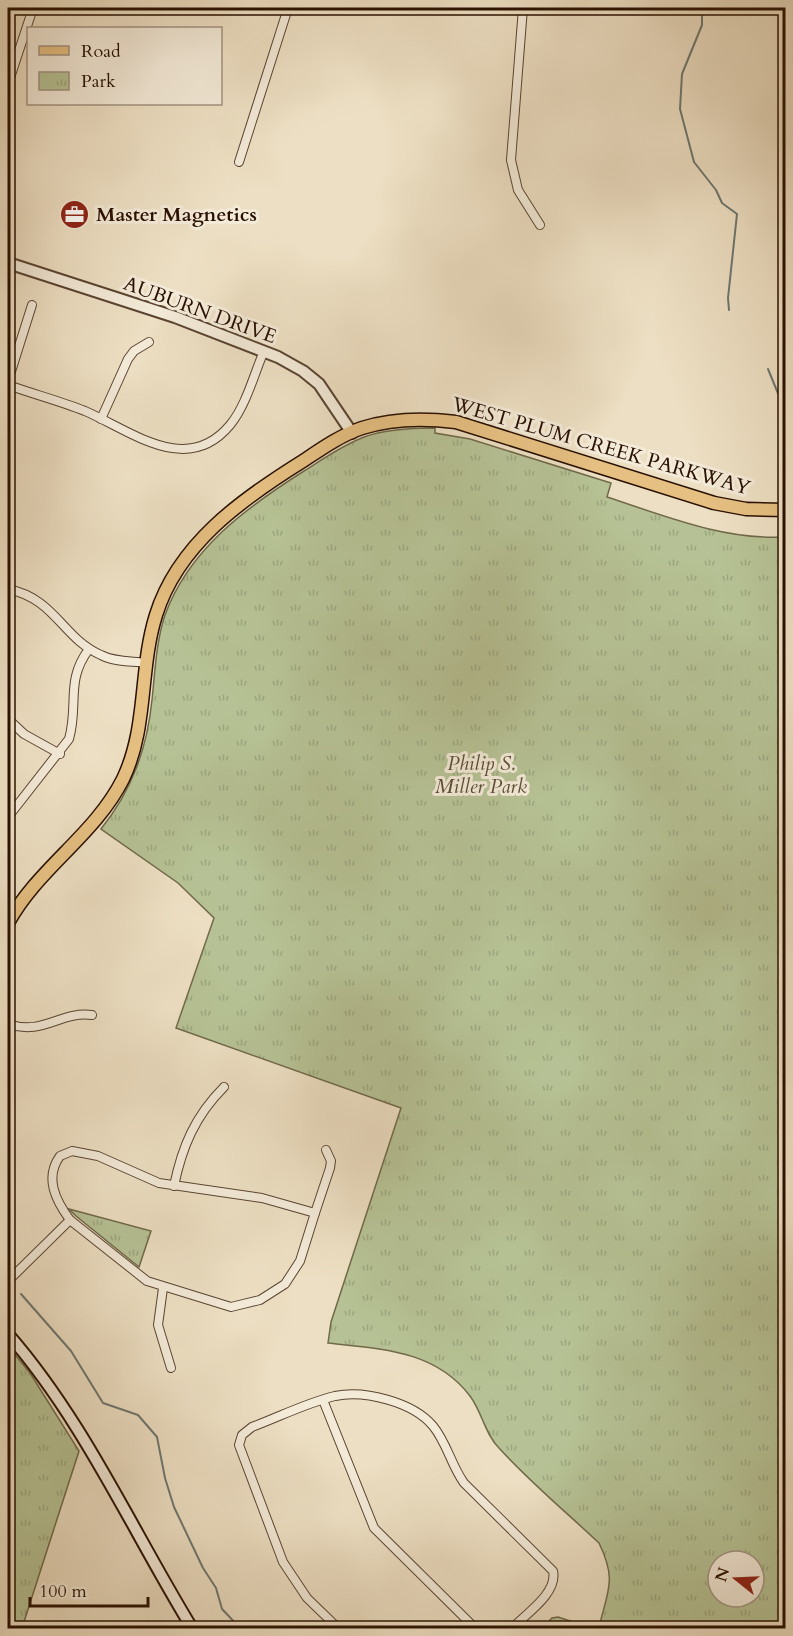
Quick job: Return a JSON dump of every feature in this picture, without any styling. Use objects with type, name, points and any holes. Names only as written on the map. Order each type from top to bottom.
[{"type":"main road","name":"WEST PLUM CREEK PARKWAY","points":[[8,923],[35,882],[96,820],[123,778],[138,736],[152,629],[162,599],[181,564],[205,535],[276,478],[352,433],[370,426],[405,420],[463,423],[714,503],[746,509],[786,510]]},
{"type":"street","points":[[8,84],[33,8]]},
{"type":"street","points":[[239,162],[288,8]]},
{"type":"street","points":[[523,8],[511,160],[518,190],[540,225]]},
{"type":"street","name":"AUBURN DRIVE","points":[[8,263],[176,317],[264,351],[291,364],[314,380],[330,398],[352,433]]},
{"type":"street","points":[[32,305],[8,383],[101,419],[161,447],[189,448],[207,442],[223,432],[233,421],[264,351]]},
{"type":"street","points":[[101,419],[128,359],[134,351],[149,342]]},
{"type":"street","points":[[8,589],[24,594],[45,606],[89,649],[112,659],[147,663]]},
{"type":"street","points":[[8,817],[60,754],[69,739],[73,723],[74,677],[89,649]]},
{"type":"street","points":[[8,719],[24,734],[60,754]]},
{"type":"street","points":[[8,1024],[36,1028],[73,1015],[92,1015]]},
{"type":"street","points":[[174,1186],[185,1143],[193,1127],[212,1099],[224,1087]]},
{"type":"street","points":[[315,1212],[262,1198],[159,1183],[98,1156],[72,1151],[60,1156],[53,1169],[53,1188],[60,1207],[70,1220],[138,1275],[163,1288],[231,1307],[246,1305],[274,1294],[294,1274],[330,1168],[331,1161],[326,1150]]},
{"type":"street","points":[[8,1281],[70,1220]]},
{"type":"street","points":[[163,1288],[158,1325],[171,1368]]},
{"type":"street","points":[[8,1334],[35,1367],[85,1443],[192,1629]]},
{"type":"street","points":[[338,1629],[307,1598],[283,1562],[239,1445],[246,1430],[323,1400],[344,1395],[379,1398],[405,1405],[424,1417],[438,1432],[454,1469],[464,1483],[550,1568],[554,1580],[548,1592],[512,1629]]},
{"type":"street","points":[[323,1400],[374,1528],[475,1629]]},
{"type":"green space","name":"Philip S. Miller Park","points":[[435,428],[435,433],[470,439],[611,483],[607,497],[672,519],[739,535],[785,537],[785,1628],[592,1628],[600,1623],[609,1583],[608,1565],[599,1543],[499,1448],[490,1436],[470,1396],[440,1369],[406,1354],[328,1343],[331,1322],[401,1108],[176,1028],[214,918],[178,883],[101,829],[129,784],[142,752],[150,718],[162,625],[176,591],[189,570],[222,532],[241,515],[283,485],[341,448],[364,437],[399,430]]},
{"type":"green space","points":[[69,1209],[151,1231],[139,1267],[76,1216]]},
{"type":"green space","points":[[8,1346],[30,1373],[79,1451],[22,1628],[8,1628]]},
{"type":"green space","points":[[558,1617],[592,1628],[542,1628],[552,1618]]},
{"type":"waterway","points":[[702,8],[702,25],[682,74],[680,109],[694,162],[716,190],[722,203],[737,214],[728,298],[729,310]]},
{"type":"waterway","points":[[768,369],[786,413]]},
{"type":"waterway","points":[[21,1294],[71,1351],[103,1403],[138,1415],[157,1437],[165,1478],[174,1507],[203,1568],[216,1588],[222,1609],[240,1628]]},
{"type":"place","name":"Master Magnetics","points":[[75,214]]}]
